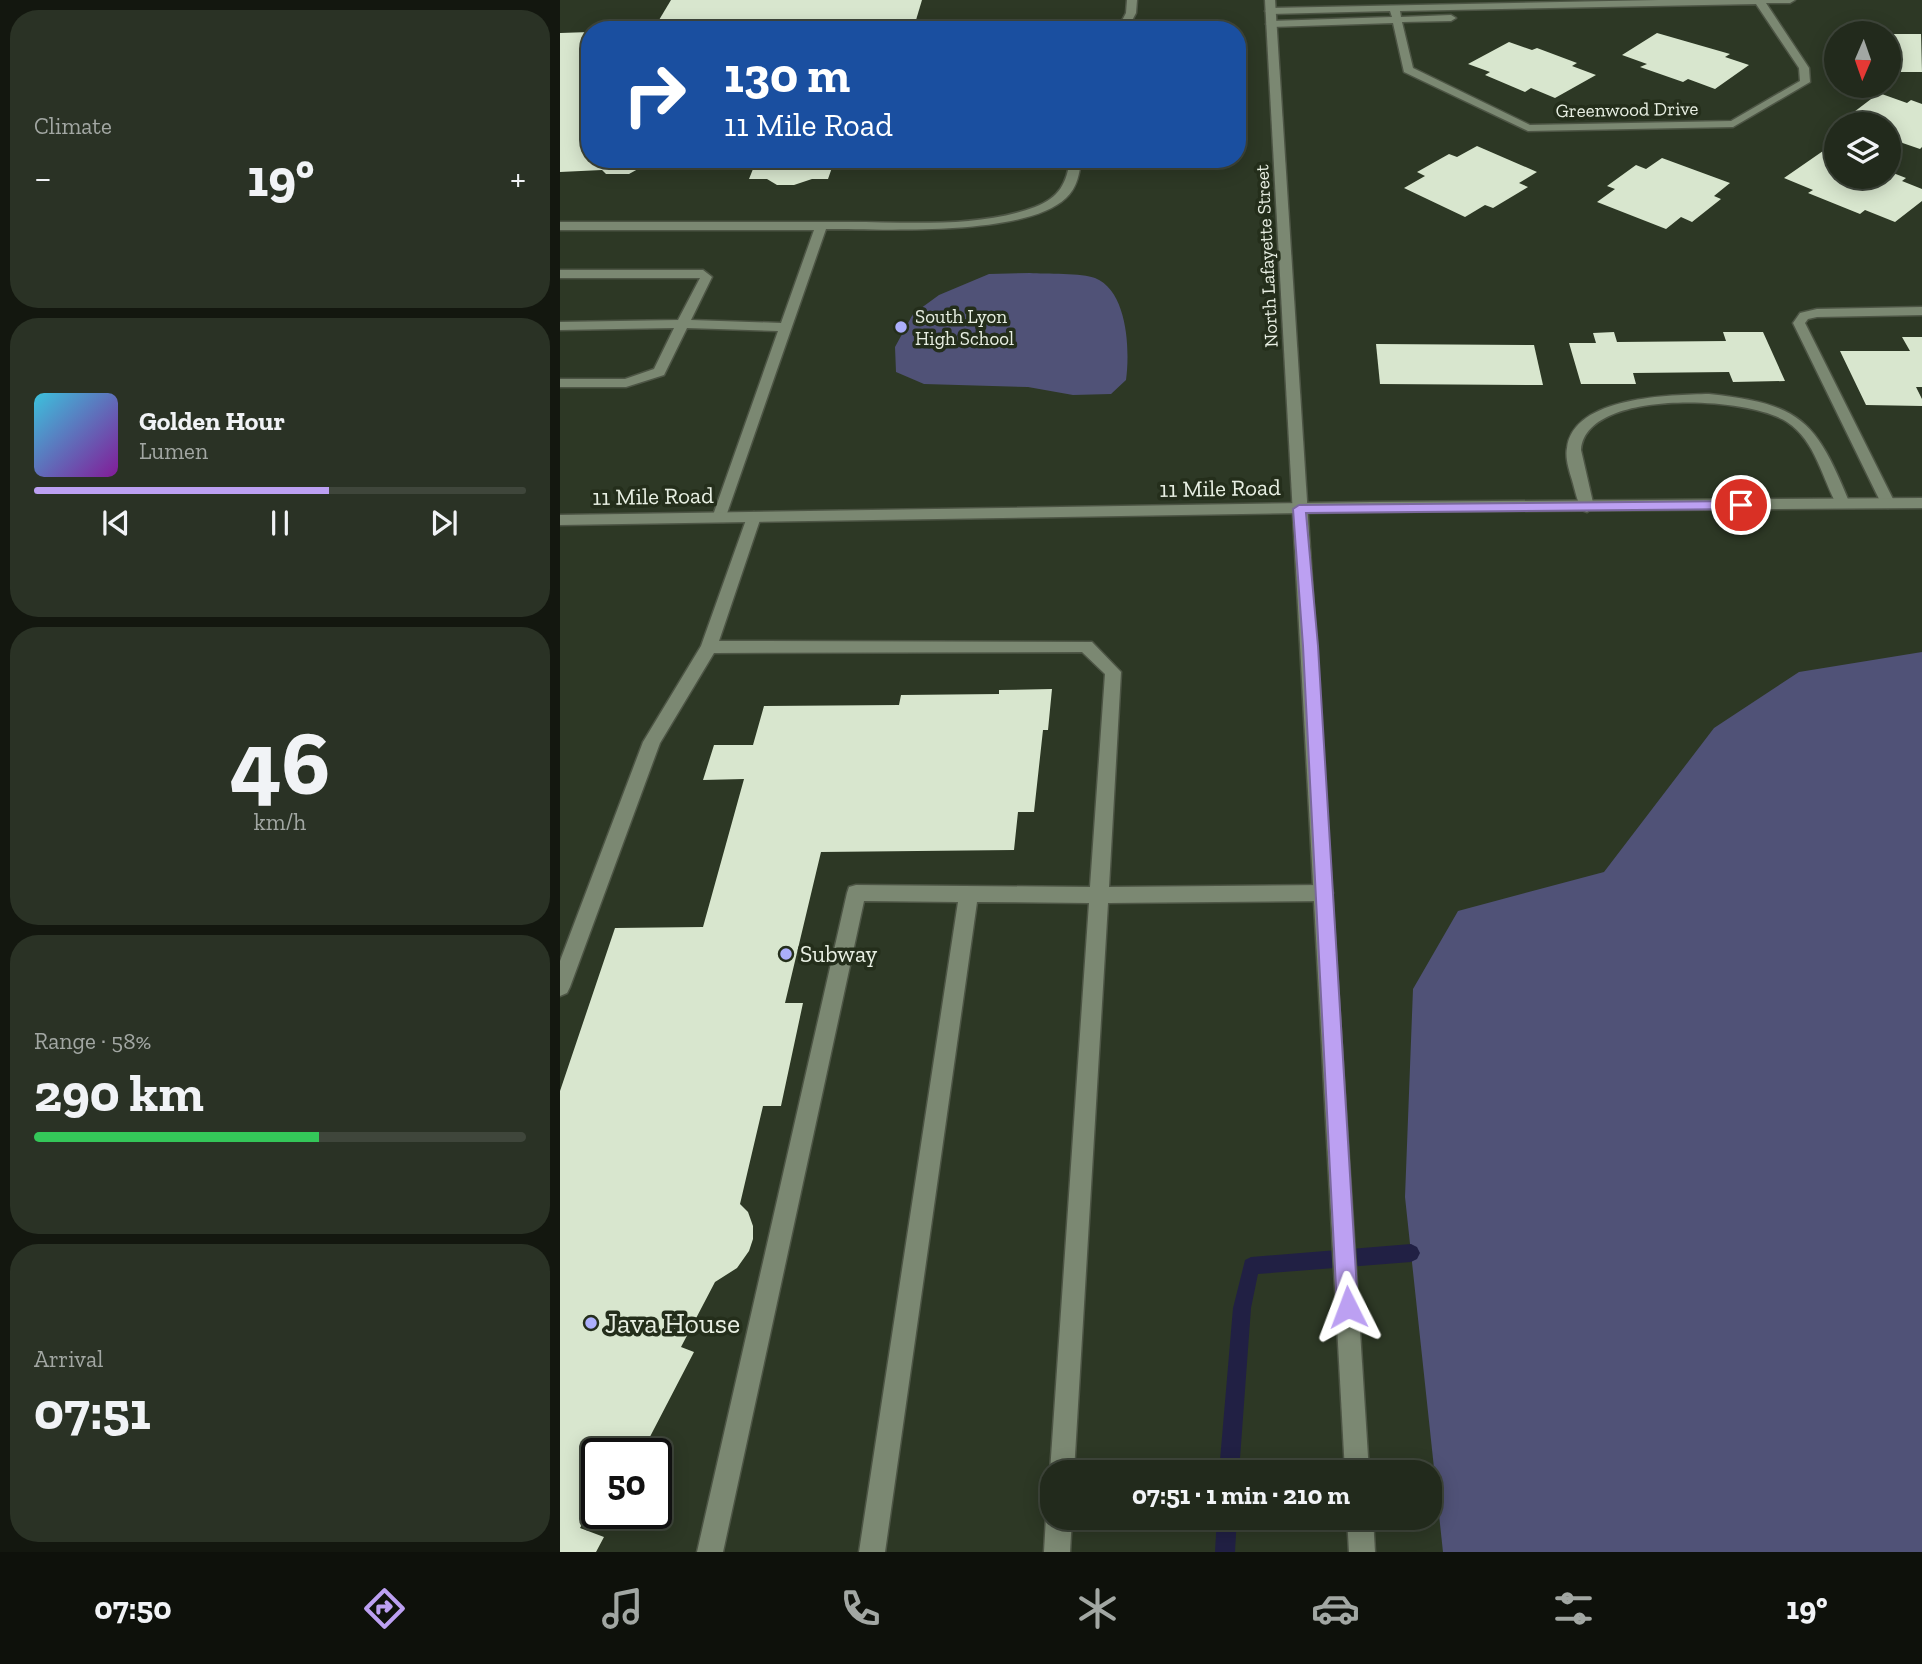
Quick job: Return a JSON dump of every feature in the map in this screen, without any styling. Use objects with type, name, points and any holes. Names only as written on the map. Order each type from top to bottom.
[{"type":"street","points":[[1127,21],[1131,13],[1132,0]]},
{"type":"street","points":[[1270,12],[1393,4],[1498,8],[1790,0]]},
{"type":"street","name":"Greenwood Drive","points":[[1393,4],[1408,70],[1528,128],[1733,124],[1805,82],[1804,68],[1760,2]]},
{"type":"street","points":[[1270,12],[1398,20],[1466,17],[1498,8]]},
{"type":"street","name":"North Lafayette Street","points":[[1270,12],[1288,276],[1299,509],[1310,646],[1356,1460]]},
{"type":"street","points":[[560,226],[821,226],[981,222],[1016,218],[1060,198],[1073,181],[1075,168]]},
{"type":"street","points":[[719,518],[821,226]]},
{"type":"street","points":[[560,274],[703,274],[706,277],[659,372],[626,383],[560,383]]},
{"type":"street","points":[[1888,503],[1799,323],[1804,316],[1817,313],[1922,311]]},
{"type":"street","points":[[560,326],[683,324],[786,327]]},
{"type":"street","points":[[1587,507],[1574,445],[1582,428],[1619,408],[1651,400],[1675,399],[1754,402],[1789,416],[1816,444],[1843,504]]},
{"type":"street","name":"11 Mile Road","points":[[560,520],[1922,503]]},
{"type":"street","points":[[560,987],[652,742],[709,647],[754,517]]},
{"type":"street","points":[[709,647],[1086,646],[1113,672],[1063,1460]]},
{"type":"street","points":[[710,1552],[856,893],[1324,894]]},
{"type":"street","points":[[872,1552],[969,894]]},
{"type":"street","points":[[1057,1552],[1058,1530]]},
{"type":"street","points":[[1361,1530],[1362,1552]]},
{"type":"shaded area","points":[[989,274],[1089,276],[1106,285],[1114,295],[1127,338],[1127,368],[1126,380],[1111,394],[1073,395],[1028,387],[924,384],[896,372],[895,347],[913,314],[939,295]]},
{"type":"shaded area","points":[[1922,652],[1922,1552],[1443,1552],[1441,1530],[1442,1460],[1433,1460],[1405,1197],[1413,989],[1458,911],[1604,872],[1714,728],[1799,672]]},
{"type":"building","points":[[671,0],[922,0],[916,21],[658,21]]},
{"type":"building","points":[[581,32],[581,168],[652,169],[638,169],[629,174],[606,174],[602,170],[560,172],[560,33]]},
{"type":"building","points":[[1657,33],[1730,54],[1725,57],[1749,65],[1715,89],[1688,79],[1683,82],[1640,67],[1647,64],[1622,55]]},
{"type":"building","points":[[1901,34],[1921,34],[1922,72],[1901,72]]},
{"type":"building","points":[[1509,42],[1532,50],[1537,48],[1577,63],[1572,66],[1596,75],[1555,98],[1531,88],[1525,92],[1485,75],[1490,72],[1468,64]]},
{"type":"building","points":[[1872,98],[1893,98],[1907,103],[1911,100],[1922,104],[1922,147],[1920,149],[1901,142],[1901,112],[1854,112]]},
{"type":"building","points":[[1477,146],[1537,172],[1519,183],[1528,187],[1493,208],[1485,205],[1465,217],[1404,188],[1425,176],[1417,172],[1449,154],[1457,157]]},
{"type":"building","points":[[1823,151],[1824,189],[1901,189],[1901,176],[1906,178],[1902,181],[1922,189],[1922,201],[1895,222],[1865,210],[1860,214],[1808,193],[1813,190],[1784,178]]},
{"type":"building","points":[[1662,158],[1730,183],[1714,196],[1721,199],[1692,222],[1681,217],[1666,229],[1597,202],[1615,189],[1607,186],[1636,165],[1646,169]]},
{"type":"building","points":[[753,168],[832,168],[828,179],[812,179],[794,185],[777,185],[767,179],[749,179]]},
{"type":"building","points":[[1614,332],[1617,342],[1726,341],[1723,332],[1763,332],[1785,381],[1733,382],[1729,372],[1633,373],[1636,384],[1581,384],[1569,343],[1596,343],[1593,333]]},
{"type":"building","points":[[1902,337],[1922,337],[1922,387],[1916,387],[1922,399],[1922,406],[1866,405],[1840,351],[1910,351]]},
{"type":"building","points":[[1376,344],[1534,345],[1543,385],[1380,384]]},
{"type":"building","points":[[1052,689],[1048,730],[1043,730],[1034,812],[1018,812],[1014,850],[821,852],[785,1003],[803,1003],[781,1106],[763,1106],[740,1204],[748,1212],[753,1226],[749,1251],[737,1268],[715,1282],[681,1347],[694,1352],[649,1438],[581,1438],[580,1528],[604,1537],[596,1552],[560,1552],[560,1091],[615,928],[703,927],[744,779],[703,780],[714,745],[753,745],[764,706],[899,705],[901,695],[999,694],[999,690]]},
{"type":"waterway","points":[[1230,1460],[1242,1308],[1251,1266],[1411,1253]]},
{"type":"waterway","points":[[1225,1552],[1226,1530]]},
{"type":"place","name":"South Lyon High School","points":[[901,327]]},
{"type":"place","name":"Subway","points":[[786,954]]},
{"type":"place","name":"Java House","points":[[591,1323]]},
{"type":"route","points":[[1348,1307],[1310,646],[1299,509],[1741,505]]}]
